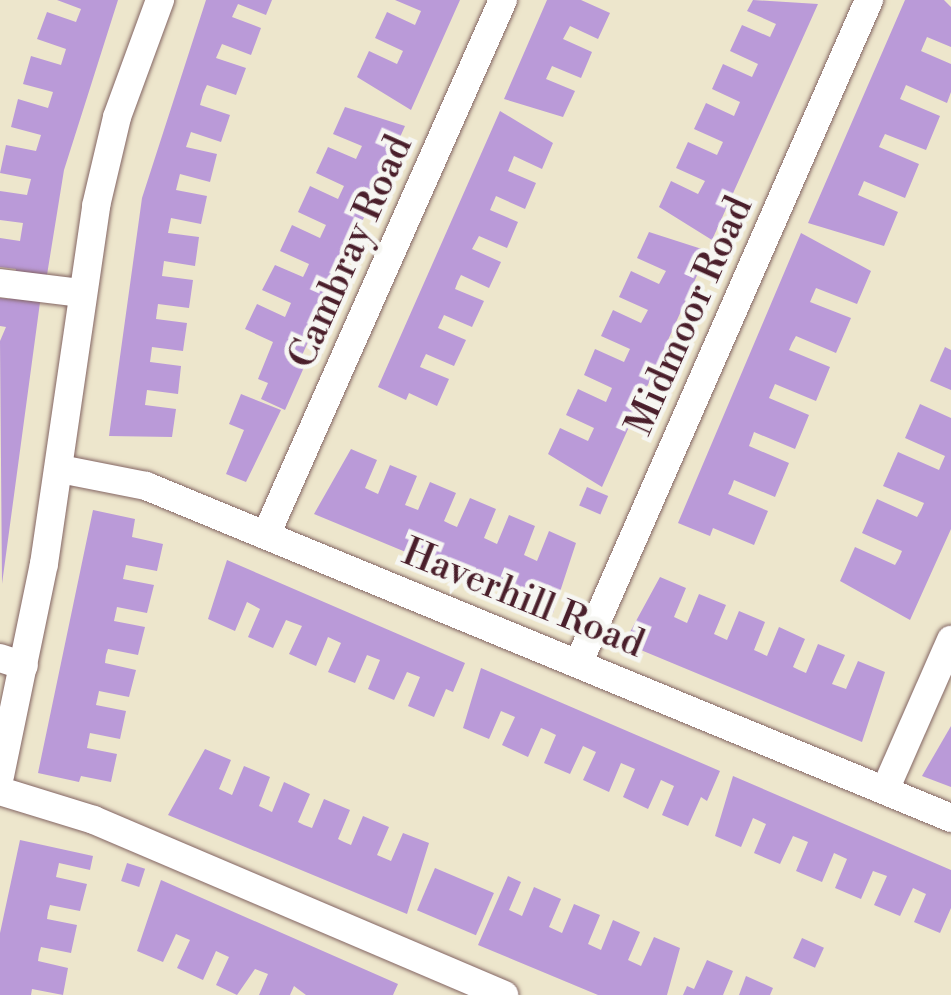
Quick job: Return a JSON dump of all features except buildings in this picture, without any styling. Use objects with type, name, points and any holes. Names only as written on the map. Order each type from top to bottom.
[{"type":"street","points":[[0,776],[12,662],[60,468],[82,293],[106,160],[160,0]]},
{"type":"street","name":"Cambray Road","points":[[266,534],[504,0]]},
{"type":"street","name":"Midmoor Road","points":[[579,662],[870,0]]},
{"type":"street","points":[[0,283],[82,293]]},
{"type":"street","name":"Haverhill Road","points":[[60,468],[134,483],[266,534],[951,818]]},
{"type":"street","points":[[885,790],[951,640]]},
{"type":"street","points":[[0,791],[94,820],[504,995]]}]
